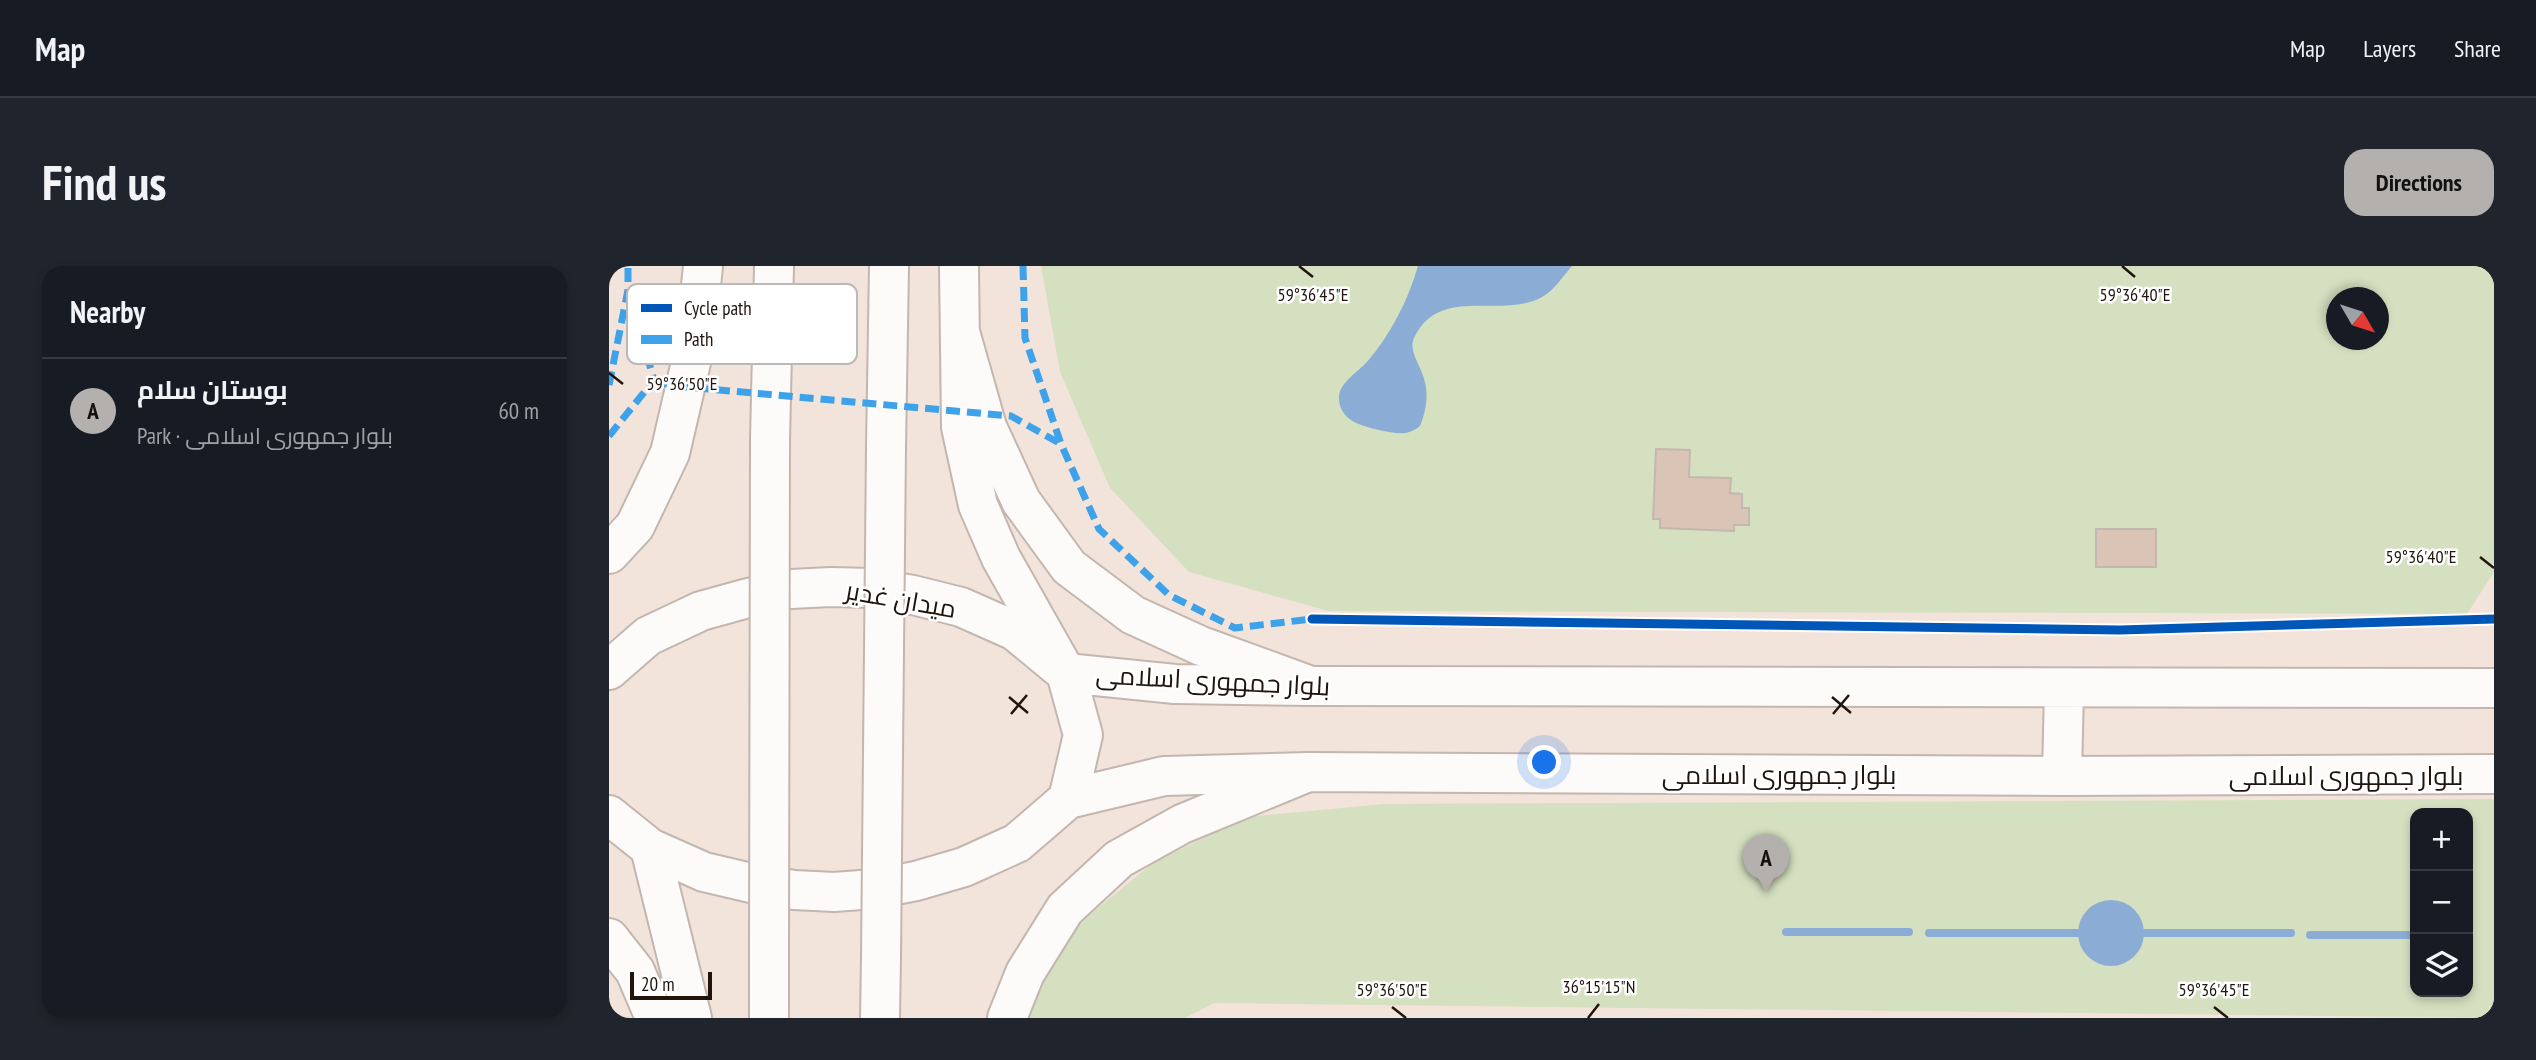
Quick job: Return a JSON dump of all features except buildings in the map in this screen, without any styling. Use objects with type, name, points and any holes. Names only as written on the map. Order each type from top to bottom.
[{"type":"main road","points":[[701,284],[703,266]]},
{"type":"main road","points":[[774,266],[774,284]]},
{"type":"main road","points":[[880,1018],[889,266]]},
{"type":"main road","points":[[609,815],[650,848],[703,872],[794,890],[834,892],[874,890],[964,867],[1017,842],[1067,799],[1083,735],[1066,673],[1001,558],[978,505],[961,427],[958,266]]},
{"type":"main road","points":[[960,332],[988,427],[1021,500],[1069,567],[1133,615],[1201,646],[1311,686]]},
{"type":"main road","points":[[609,554],[635,526],[670,453],[691,364]]},
{"type":"main road","points":[[769,1018],[772,364]]},
{"type":"main road","name":"میدان غدیر","points":[[609,670],[648,636],[701,611],[790,589],[831,587],[871,588],[961,607],[1015,631],[1066,673]]},
{"type":"main road","name":"بلوار جمهوری اسلامی","points":[[1066,673],[1175,684],[1311,686],[2494,688]]},
{"type":"main road","points":[[2062,776],[2064,689]]},
{"type":"main road","points":[[1007,1018],[1025,972],[1065,909],[1119,859],[1182,824],[1308,772]]},
{"type":"main road","name":"بلوار جمهوری اسلامی","points":[[1067,799],[1164,776],[1308,772],[2062,776],[2494,774]]},
{"type":"main road","points":[[650,848],[692,1018]]},
{"type":"main road","points":[[609,939],[635,971],[655,1018]]},
{"type":"green space","points":[[1041,266],[2494,266],[2494,572],[2467,614],[1328,611],[1189,572],[1110,488],[1060,372]]},
{"type":"green space","points":[[2494,799],[2494,1018],[1214,1003],[1185,1018],[1027,1018],[1032,993],[1082,921],[1153,863],[1246,817],[1384,804]]},
{"type":"water","points":[[1418,266],[1572,266],[1542,297],[1508,306],[1455,307],[1439,312],[1425,322],[1413,343],[1426,385],[1427,397],[1420,426],[1410,432],[1401,433],[1366,427],[1348,418],[1341,407],[1339,394],[1376,351],[1391,328],[1404,304]]},
{"type":"water","points":[[2117,900],[2135,909],[2142,920],[2142,946],[2135,957],[2124,964],[2105,966],[2087,957],[2080,946],[2078,927],[2087,909],[2098,902]]},
{"type":"waterway","points":[[1786,932],[1909,932]]},
{"type":"waterway","points":[[1929,933],[2078,933]]},
{"type":"waterway","points":[[2145,933],[2291,933]]},
{"type":"waterway","points":[[2310,935],[2410,935]]},
{"type":"marked path","points":[[628,266],[628,284]]},
{"type":"marked path","points":[[1023,266],[1025,338],[1061,444],[1099,529],[1169,595],[1235,628],[1312,619]]},
{"type":"marked path","points":[[609,385],[627,295]]},
{"type":"marked path","points":[[609,436],[654,380],[649,364]]},
{"type":"marked path","points":[[654,380],[674,386],[1011,416],[1061,444]]},
{"type":"cycle path","points":[[1312,619],[2120,630],[2494,619]]},
{"type":"place","name":"بوستان سلام","points":[[1766,892]]}]
